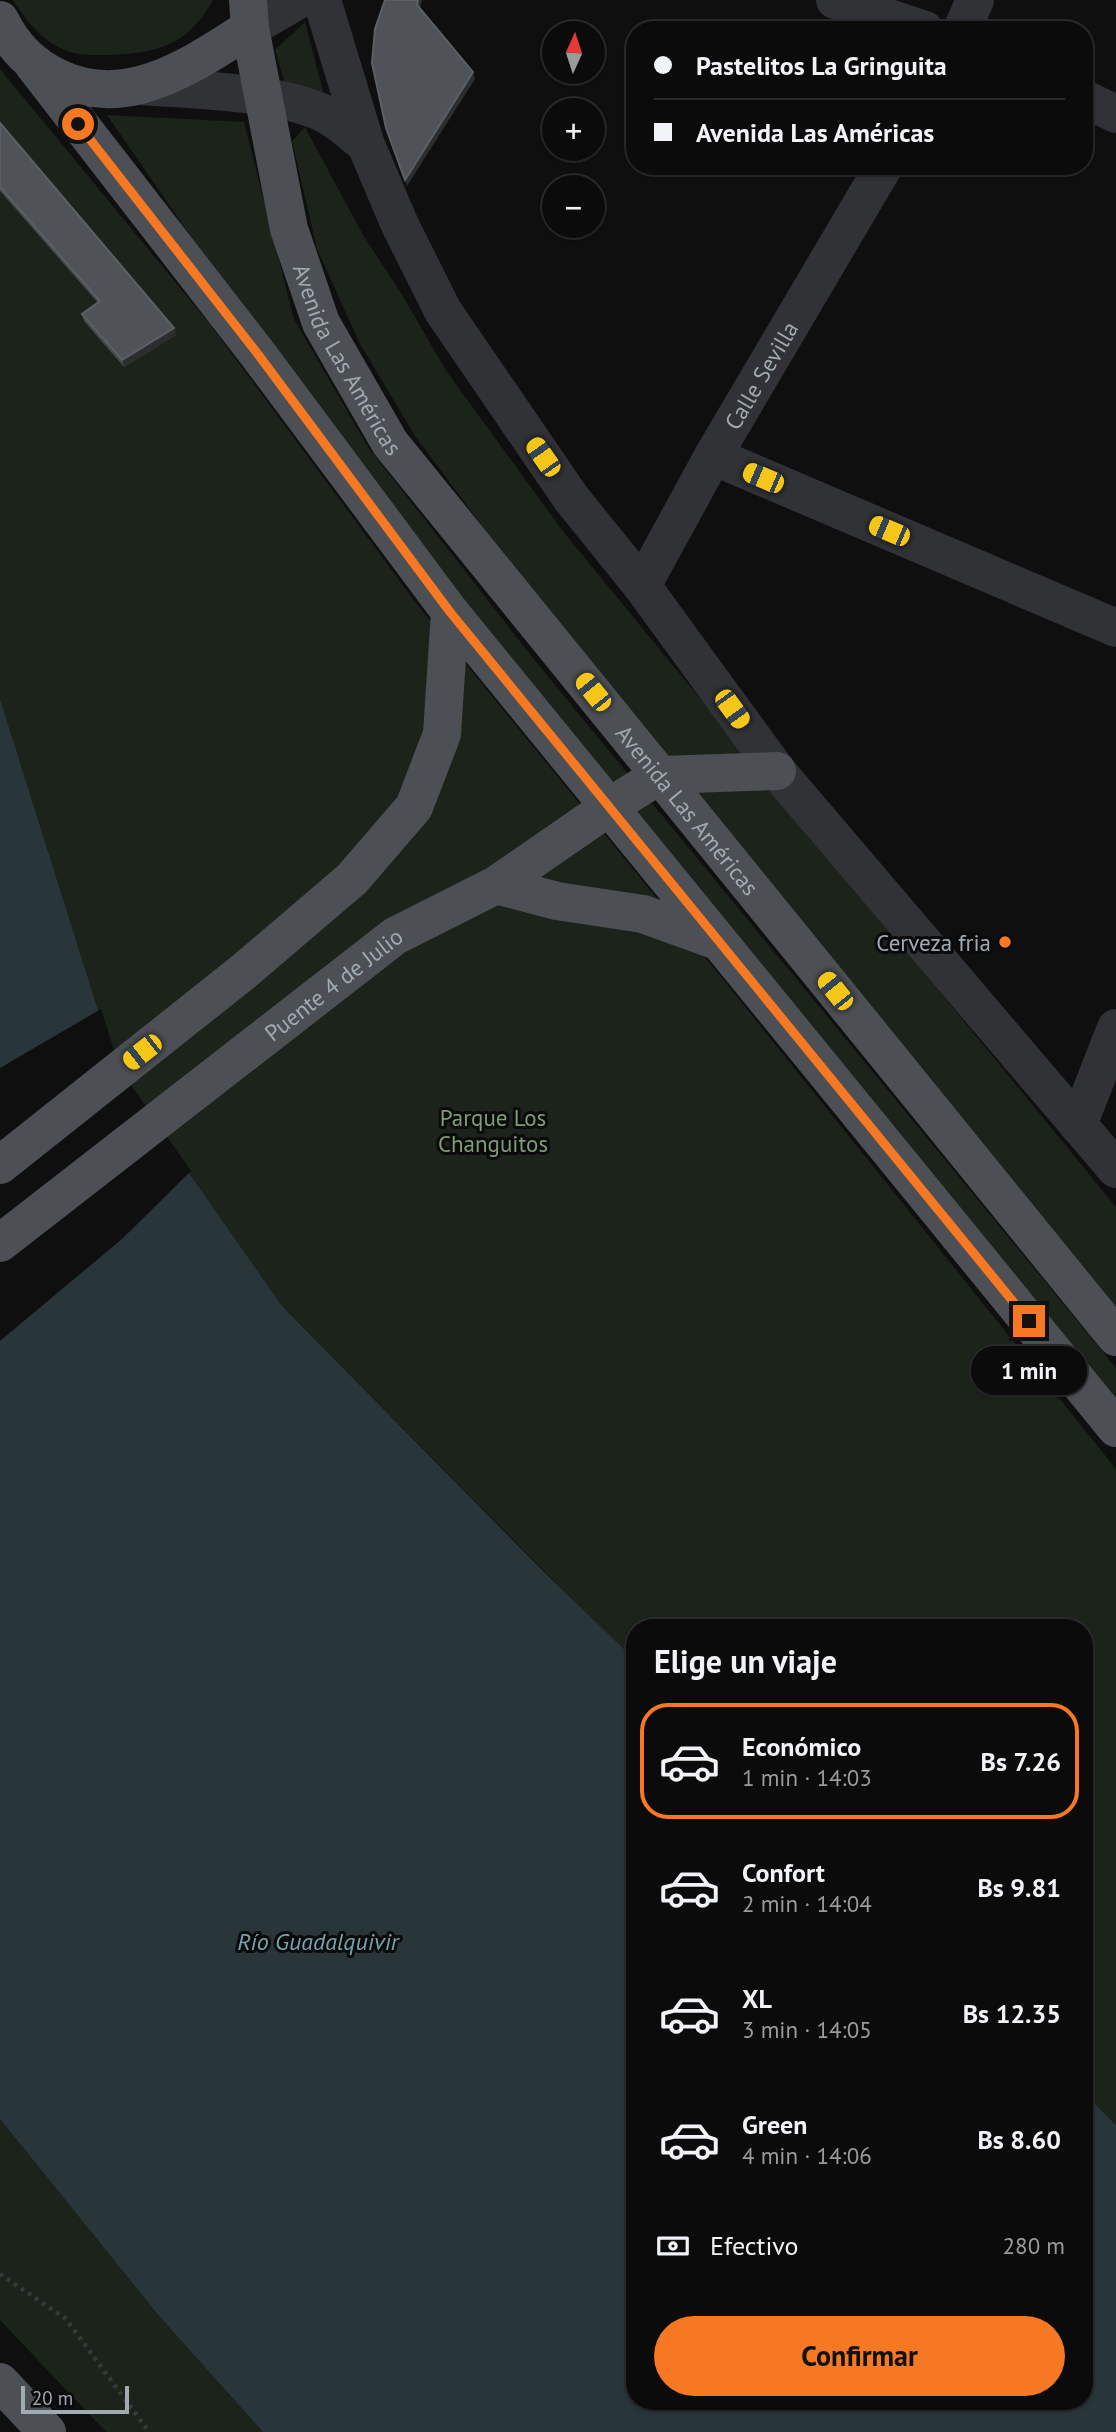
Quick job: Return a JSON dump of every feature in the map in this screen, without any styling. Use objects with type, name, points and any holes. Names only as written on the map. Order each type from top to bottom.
[{"type":"main road","points":[[10,39],[67,83],[104,88],[139,86],[205,56],[249,14]]},
{"type":"main road","name":"Avenida Las Américas","points":[[249,14],[289,229],[321,323],[390,443],[1116,1337]]},
{"type":"main road","points":[[10,39],[257,353],[450,612],[1116,1427]]},
{"type":"main road","points":[[0,1165],[243,972],[352,879],[414,807],[442,734],[450,612]]},
{"type":"main road","points":[[660,775],[777,771]]},
{"type":"main road","name":"Puente 4 de Julio","points":[[0,1243],[396,936],[496,885],[660,775]]},
{"type":"main road","points":[[496,885],[557,901],[643,914],[718,941]]},
{"type":"main road","points":[[0,2382],[47,2432]]},
{"type":"street","points":[[249,14],[298,0]]},
{"type":"street","points":[[322,0],[366,145],[400,225],[443,311],[571,498],[642,586],[777,771],[1116,1169]]},
{"type":"street","points":[[835,0],[898,21]]},
{"type":"street","points":[[966,21],[975,0]]},
{"type":"street","points":[[139,86],[263,97],[290,102],[325,114],[349,129],[366,145]]},
{"type":"street","points":[[1093,103],[1116,114]]},
{"type":"street","name":"Calle Sevilla","points":[[642,586],[713,456],[879,175]]},
{"type":"street","points":[[713,456],[1116,628]]},
{"type":"street","points":[[1078,1125],[1116,1028]]},
{"type":"path","points":[[0,2274],[66,2319],[149,2432]]},
{"type":"green space","points":[[13,0],[213,0],[193,27],[170,44],[143,52],[99,55],[72,53],[50,42],[29,23]]},
{"type":"green space","points":[[305,22],[325,99],[284,81],[275,50]]},
{"type":"green space","name":"Parque Los Changuitos","points":[[0,69],[209,323],[416,603],[730,988],[1116,1469],[1116,2125],[1093,2102],[1093,1619],[626,1619],[626,1654],[282,1306],[117,1070],[0,699]]},
{"type":"green space","points":[[107,115],[244,122],[294,319],[368,447],[537,663],[1116,1368],[1116,1407],[662,854],[295,387]]},
{"type":"green space","points":[[305,127],[363,235],[447,372],[562,530],[1116,1207],[1116,1313],[591,672],[415,436],[360,344],[317,249],[292,141]]},
{"type":"green space","points":[[0,2119],[159,2316],[263,2432],[106,2432],[0,2320]]},
{"type":"water","name":"Río Guadalquivir","points":[[0,699],[117,1070],[282,1306],[542,1570],[626,1651],[626,2410],[1093,2410],[1093,2102],[1116,2125],[1116,2432],[263,2432],[159,2316],[0,2119]]},
{"type":"pier","points":[[101,1009],[120,1069],[191,1171],[122,1239],[0,1341],[0,1068]]},
{"type":"building","points":[[385,0],[418,0],[417,5],[473,72],[405,180],[386,128],[372,63],[375,29]]},
{"type":"building","points":[[0,123],[174,328],[122,360],[82,314],[100,301],[0,187]]},
{"type":"place","name":"Cerveza fria","points":[[1005,942]]},
{"type":"route","points":[[78,124],[257,353],[450,612],[1029,1321]]}]
